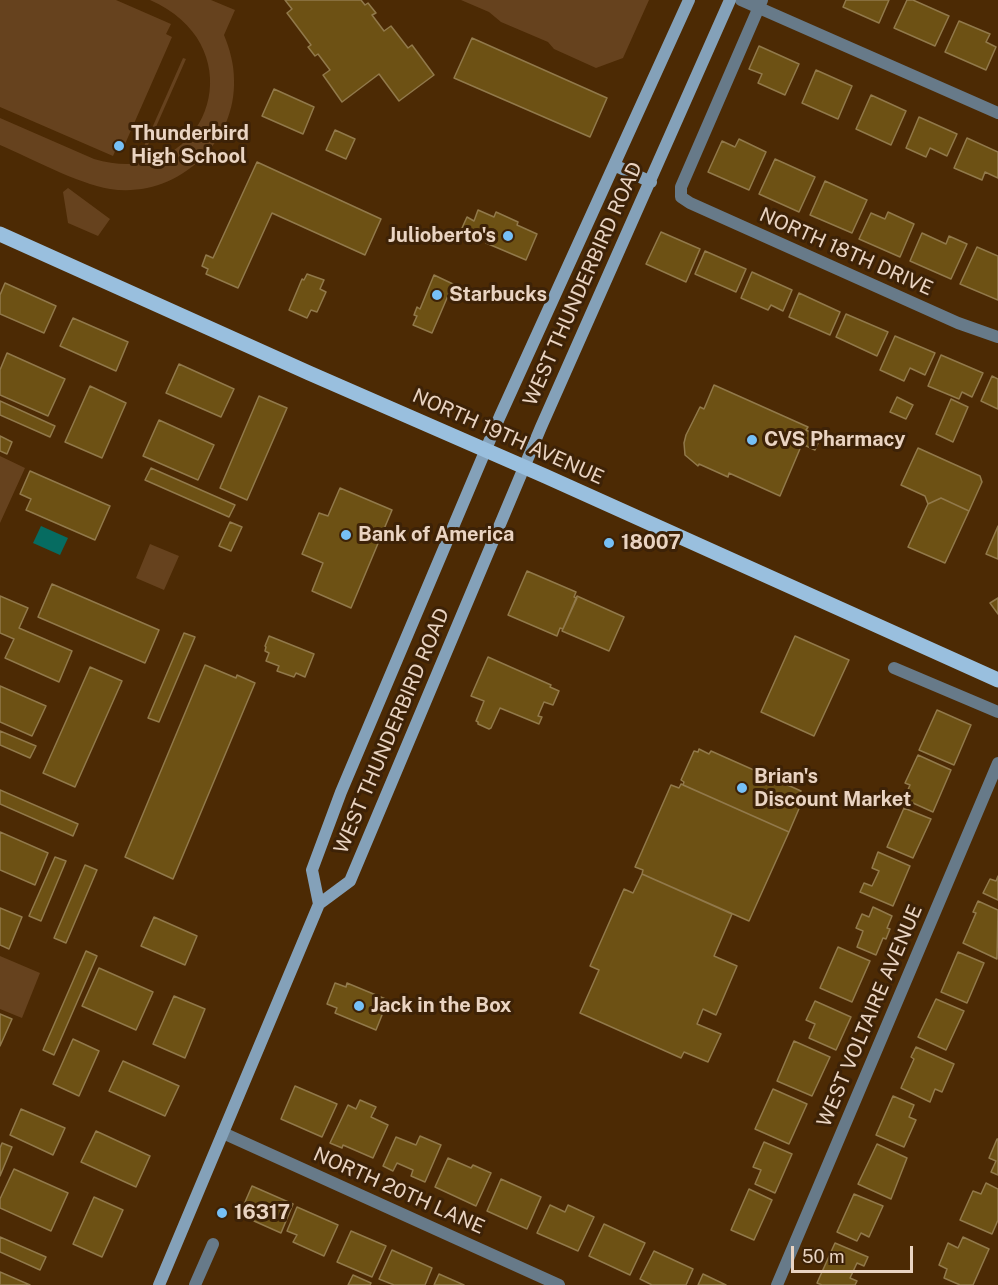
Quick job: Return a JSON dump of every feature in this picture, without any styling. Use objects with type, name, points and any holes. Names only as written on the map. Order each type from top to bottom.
[{"type":"main road","name":"WEST THUNDERBIRD ROAD","points":[[689,0],[485,450],[341,792],[312,870],[319,904],[350,881],[524,467],[730,0]]},
{"type":"main road","points":[[614,165],[651,182]]},
{"type":"main road","name":"NORTH 19TH AVENUE","points":[[0,234],[998,680]]},
{"type":"main road","points":[[159,1285],[319,904]]},
{"type":"street","points":[[741,0],[760,4],[998,113]]},
{"type":"street","name":"NORTH 18TH DRIVE","points":[[760,4],[681,187],[681,197],[958,323],[998,337]]},
{"type":"street","points":[[894,668],[998,712]]},
{"type":"street","name":"WEST VOLTAIRE AVENUE","points":[[777,1285],[998,763]]},
{"type":"street","name":"NORTH 20TH LANE","points":[[223,1132],[559,1285]]},
{"type":"street","points":[[195,1285],[213,1244]]},
{"type":"shaded area","points":[[0,0],[116,0],[171,24],[166,34],[172,37],[125,144],[119,142],[113,156],[0,107]]},
{"type":"shaded area","points":[[150,0],[211,0],[235,10],[224,35],[233,68],[232,104],[225,126],[213,146],[197,163],[178,176],[157,185],[134,190],[110,189],[69,176],[0,145],[0,118],[94,159],[133,164],[165,155],[190,136],[205,110],[210,80],[203,50],[184,22]]},
{"type":"shaded area","points":[[461,0],[649,0],[623,58],[596,68],[554,49],[548,42],[501,22],[489,12]]},
{"type":"shaded area","points":[[183,58],[186,59],[144,154],[141,153]]},
{"type":"shaded area","points":[[68,188],[110,219],[98,236],[68,223],[63,192]]},
{"type":"shaded area","points":[[0,456],[25,468],[0,523]]},
{"type":"shaded area","points":[[150,544],[179,556],[164,590],[136,578]]},
{"type":"shaded area","points":[[0,956],[40,973],[22,1018],[0,1009]]},
{"type":"water","points":[[41,526],[68,538],[60,555],[33,543]]},
{"type":"building","points":[[285,0],[361,0],[365,5],[368,3],[376,13],[372,15],[384,31],[391,26],[408,48],[412,45],[434,75],[399,101],[379,74],[342,102],[323,75],[330,70],[318,54],[315,56],[308,47],[311,45],[287,13],[292,9]]},
{"type":"building","points":[[846,0],[889,0],[879,23],[843,7]]},
{"type":"building","points":[[907,0],[913,0],[949,16],[935,46],[894,28]]},
{"type":"building","points":[[959,21],[990,34],[986,42],[996,47],[986,70],[945,52]]},
{"type":"building","points":[[472,38],[607,98],[590,137],[454,78]]},
{"type":"building","points":[[759,46],[799,64],[785,95],[758,83],[762,74],[749,69]]},
{"type":"building","points":[[816,70],[852,86],[838,119],[802,103]]},
{"type":"building","points":[[274,89],[314,107],[303,134],[262,116]]},
{"type":"building","points":[[871,95],[906,111],[891,145],[856,129]]},
{"type":"building","points":[[919,117],[957,134],[947,156],[930,148],[926,157],[906,148]]},
{"type":"building","points":[[335,130],[355,139],[346,159],[326,150]]},
{"type":"building","points":[[967,138],[998,152],[998,178],[985,172],[982,180],[954,168]]},
{"type":"building","points":[[739,139],[766,152],[749,190],[708,172],[722,141],[735,147]]},
{"type":"building","points":[[775,159],[815,177],[799,212],[759,194]]},
{"type":"building","points":[[257,162],[381,219],[365,255],[272,213],[238,288],[206,274],[208,269],[202,266],[206,255],[213,258]]},
{"type":"building","points":[[825,181],[867,200],[852,233],[810,215]]},
{"type":"building","name":"Julioberto's","points":[[478,210],[494,217],[496,212],[537,234],[526,260],[486,243],[487,239],[462,228],[467,217],[474,221]]},
{"type":"building","points":[[888,212],[914,224],[900,257],[859,239],[871,213],[885,219]]},
{"type":"building","points":[[661,232],[700,249],[686,282],[646,264]]},
{"type":"building","points":[[922,233],[946,244],[949,236],[967,244],[951,279],[910,261]]},
{"type":"building","points":[[977,247],[998,256],[998,300],[960,284]]},
{"type":"building","points":[[705,251],[746,269],[736,292],[695,274]]},
{"type":"building","points":[[752,272],[792,290],[783,311],[771,305],[768,310],[741,298]]},
{"type":"building","points":[[307,274],[324,280],[320,289],[326,292],[317,312],[311,310],[307,318],[289,310],[302,279],[304,280]]},
{"type":"building","name":"Starbucks","points":[[434,275],[453,284],[432,333],[413,325],[417,316],[414,315],[417,307],[420,309]]},
{"type":"building","points":[[5,283],[56,306],[44,333],[0,314],[0,295]]},
{"type":"building","points":[[799,293],[840,312],[830,335],[789,317]]},
{"type":"building","points":[[846,314],[888,332],[877,356],[836,337]]},
{"type":"building","points":[[73,318],[128,342],[116,371],[60,346]]},
{"type":"building","points":[[895,336],[935,353],[925,375],[910,368],[904,381],[880,370]]},
{"type":"building","points":[[7,353],[65,379],[48,416],[0,395],[0,370]]},
{"type":"building","points":[[941,355],[983,373],[972,397],[962,392],[959,399],[928,386]]},
{"type":"building","points":[[179,364],[234,389],[221,417],[166,393]]},
{"type":"building","points":[[992,376],[998,379],[998,409],[981,401]]},
{"type":"building","name":"CVS Pharmacy","points":[[714,385],[808,427],[806,430],[821,437],[815,450],[802,444],[780,496],[729,473],[728,477],[699,464],[698,466],[685,455],[686,435],[700,407],[704,409]]},
{"type":"building","points":[[90,386],[126,403],[102,458],[65,442]]},
{"type":"building","points":[[259,396],[287,408],[247,500],[220,488]]},
{"type":"building","points":[[897,397],[913,405],[906,419],[890,412]]},
{"type":"building","points":[[951,399],[968,407],[953,442],[936,434]]},
{"type":"building","points":[[0,401],[55,426],[50,437],[0,415]]},
{"type":"building","points":[[159,420],[214,445],[198,480],[143,456]]},
{"type":"building","points":[[0,436],[12,442],[7,454],[0,451]]},
{"type":"building","points":[[918,448],[980,476],[982,482],[969,511],[941,498],[928,504],[925,496],[901,485]]},
{"type":"building","points":[[151,468],[235,505],[229,517],[145,480]]},
{"type":"building","points":[[30,471],[110,506],[95,540],[26,510],[31,499],[20,494]]},
{"type":"building","name":"Bank of America","points":[[340,488],[392,510],[351,608],[312,591],[323,563],[302,554],[319,513],[328,516]]},
{"type":"building","points":[[941,498],[969,511],[945,563],[908,547],[928,504]]},
{"type":"building","points":[[230,522],[242,527],[231,551],[219,546]]},
{"type":"building","points":[[998,526],[998,559],[986,554]]},
{"type":"building","points":[[527,571],[576,592],[574,597],[577,598],[563,629],[560,628],[557,636],[508,615]]},
{"type":"building","points":[[52,584],[159,630],[145,663],[38,617]]},
{"type":"building","points":[[0,596],[28,608],[19,628],[72,651],[59,682],[5,658],[14,639],[0,633]]},
{"type":"building","points":[[577,596],[624,617],[609,651],[562,631]]},
{"type":"building","points":[[998,598],[998,614],[990,603]]},
{"type":"building","points":[[184,633],[195,637],[159,722],[148,718]]},
{"type":"building","points":[[269,636],[314,654],[305,677],[296,673],[294,677],[277,671],[279,666],[266,661],[269,653],[265,651],[265,646]]},
{"type":"building","points":[[795,636],[849,660],[814,736],[761,712]]},
{"type":"building","points":[[488,657],[551,685],[550,687],[559,691],[553,705],[544,702],[538,716],[542,717],[539,724],[500,708],[491,728],[478,724],[476,721],[484,701],[471,696]]},
{"type":"building","points":[[205,665],[255,683],[173,879],[125,857]]},
{"type":"building","points":[[90,667],[122,681],[75,787],[43,773]]},
{"type":"building","points":[[0,686],[46,706],[32,736],[0,722]]},
{"type":"building","points":[[937,710],[971,725],[954,765],[919,750]]},
{"type":"building","points":[[0,731],[36,746],[30,758],[0,745]]},
{"type":"building","name":"Brian's Discount Market","points":[[699,749],[709,754],[711,751],[801,791],[799,795],[804,797],[789,832],[683,785],[684,782],[681,780],[694,751],[698,752]]},
{"type":"building","points":[[918,755],[951,770],[933,812],[904,799],[910,785],[905,783]]},
{"type":"building","points":[[681,784],[789,832],[749,921],[642,874],[643,870],[635,867],[671,785],[679,788]]},
{"type":"building","points":[[0,790],[78,824],[73,836],[0,804]]},
{"type":"building","points":[[904,808],[931,819],[913,858],[887,847]]},
{"type":"building","points":[[0,832],[48,853],[35,885],[0,870]]},
{"type":"building","points":[[878,852],[910,866],[893,906],[860,892],[864,883],[872,886],[879,871],[872,868]]},
{"type":"building","points":[[55,857],[66,861],[41,921],[29,916]]},
{"type":"building","points":[[85,865],[97,870],[66,943],[54,938]]},
{"type":"building","points":[[642,874],[732,914],[714,956],[737,966],[716,1015],[703,1009],[697,1024],[721,1034],[708,1062],[684,1052],[681,1058],[580,1013],[599,970],[590,966],[624,889],[633,893]]},
{"type":"building","points":[[998,876],[998,900],[983,893],[990,879],[996,881]]},
{"type":"building","points":[[978,901],[998,910],[997,959],[963,943],[976,913],[973,912]]},
{"type":"building","points":[[873,907],[892,916],[887,928],[890,929],[886,939],[883,938],[876,955],[857,947],[863,931],[856,928],[862,914],[869,917]]},
{"type":"building","points":[[0,908],[22,917],[9,949],[0,945]]},
{"type":"building","points":[[154,917],[197,936],[185,965],[141,946]]},
{"type":"building","points":[[838,947],[870,961],[852,1002],[820,988]]},
{"type":"building","points":[[86,951],[97,956],[54,1055],[43,1050]]},
{"type":"building","points":[[958,952],[984,963],[967,1003],[941,992]]},
{"type":"building","points":[[99,968],[153,992],[136,1030],[82,1006]]},
{"type":"building","name":"Jack in the Box","points":[[335,983],[346,987],[347,983],[388,1000],[376,1030],[335,1013],[337,1008],[327,1004]]},
{"type":"building","points":[[174,996],[205,1009],[185,1058],[153,1044]]},
{"type":"building","points":[[936,999],[964,1011],[946,1050],[918,1037]]},
{"type":"building","points":[[815,1001],[851,1017],[836,1050],[809,1038],[815,1024],[806,1020]]},
{"type":"building","points":[[0,1014],[12,1019],[0,1046]]},
{"type":"building","points":[[73,1039],[99,1051],[79,1096],[53,1084]]},
{"type":"building","points":[[794,1041],[830,1057],[812,1096],[777,1081]]},
{"type":"building","points":[[916,1047],[954,1064],[942,1092],[935,1089],[930,1102],[901,1088],[914,1059],[911,1057]]},
{"type":"building","points":[[123,1061],[179,1086],[165,1116],[109,1091]]},
{"type":"building","points":[[295,1086],[337,1104],[322,1137],[281,1119]]},
{"type":"building","points":[[773,1089],[807,1104],[789,1144],[755,1129]]},
{"type":"building","points":[[893,1096],[914,1105],[909,1117],[916,1120],[904,1147],[876,1135]]},
{"type":"building","points":[[360,1100],[376,1107],[371,1117],[388,1125],[373,1158],[343,1145],[342,1148],[330,1143],[348,1105],[356,1109]]},
{"type":"building","points":[[21,1109],[65,1128],[53,1155],[10,1135]]},
{"type":"building","points":[[96,1131],[150,1156],[136,1187],[81,1162]]},
{"type":"building","points":[[420,1136],[441,1145],[425,1182],[411,1176],[413,1170],[397,1163],[393,1171],[383,1166],[396,1137],[416,1145]]},
{"type":"building","points":[[997,1139],[998,1175],[991,1172],[996,1161],[989,1158]]},
{"type":"building","points":[[764,1142],[792,1154],[775,1193],[755,1184],[761,1170],[753,1167]]},
{"type":"building","points":[[2,1143],[12,1147],[0,1176],[0,1148]]},
{"type":"building","points":[[877,1144],[907,1158],[891,1199],[858,1184]]},
{"type":"building","points":[[448,1158],[471,1168],[473,1165],[491,1173],[476,1206],[435,1187]]},
{"type":"building","points":[[14,1169],[68,1193],[51,1231],[0,1208],[0,1199]]},
{"type":"building","points":[[501,1179],[541,1197],[527,1229],[487,1211]]},
{"type":"building","points":[[986,1183],[998,1189],[998,1220],[992,1234],[960,1220],[973,1191],[981,1194]]},
{"type":"building","points":[[252,1186],[293,1204],[281,1233],[254,1221],[256,1216],[242,1209]]},
{"type":"building","points":[[749,1189],[772,1200],[754,1240],[731,1230]]},
{"type":"building","points":[[854,1194],[883,1206],[869,1237],[861,1233],[857,1241],[837,1232]]},
{"type":"building","points":[[94,1197],[123,1210],[102,1257],[73,1244]]},
{"type":"building","points":[[550,1205],[565,1212],[568,1205],[594,1217],[578,1251],[537,1233]]},
{"type":"building","points":[[297,1207],[338,1225],[324,1256],[293,1242],[297,1235],[287,1231]]},
{"type":"building","points":[[604,1224],[645,1243],[630,1275],[589,1256]]},
{"type":"building","points":[[351,1231],[386,1246],[372,1277],[337,1262]]},
{"type":"building","points":[[0,1237],[46,1257],[40,1270],[0,1252]]},
{"type":"building","points":[[963,1237],[989,1249],[973,1285],[960,1285],[944,1278],[947,1269],[939,1265],[948,1243],[958,1248]]},
{"type":"building","points":[[835,1243],[868,1257],[864,1266],[857,1263],[850,1278],[857,1281],[855,1285],[817,1283]]},
{"type":"building","points":[[392,1250],[432,1268],[425,1285],[394,1285],[379,1279]]},
{"type":"building","points":[[654,1251],[693,1269],[686,1285],[652,1285],[640,1279]]},
{"type":"building","points":[[0,1272],[30,1285],[0,1285]]},
{"type":"building","points":[[439,1274],[464,1285],[434,1285]]},
{"type":"building","points":[[703,1274],[726,1285],[698,1285]]},
{"type":"building","points":[[353,1275],[371,1283],[370,1285],[348,1285]]},
{"type":"place","name":"Thunderbird High School","points":[[119,146]]},
{"type":"place","name":"Julioberto's","points":[[508,236]]},
{"type":"place","name":"Starbucks","points":[[437,295]]},
{"type":"place","name":"CVS Pharmacy","points":[[752,440]]},
{"type":"place","name":"Bank of America","points":[[346,535]]},
{"type":"place","name":"18007","points":[[609,543]]},
{"type":"place","name":"Brian's Discount Market","points":[[742,788]]},
{"type":"place","name":"Jack in the Box","points":[[359,1006]]},
{"type":"place","name":"16317","points":[[222,1213]]}]
